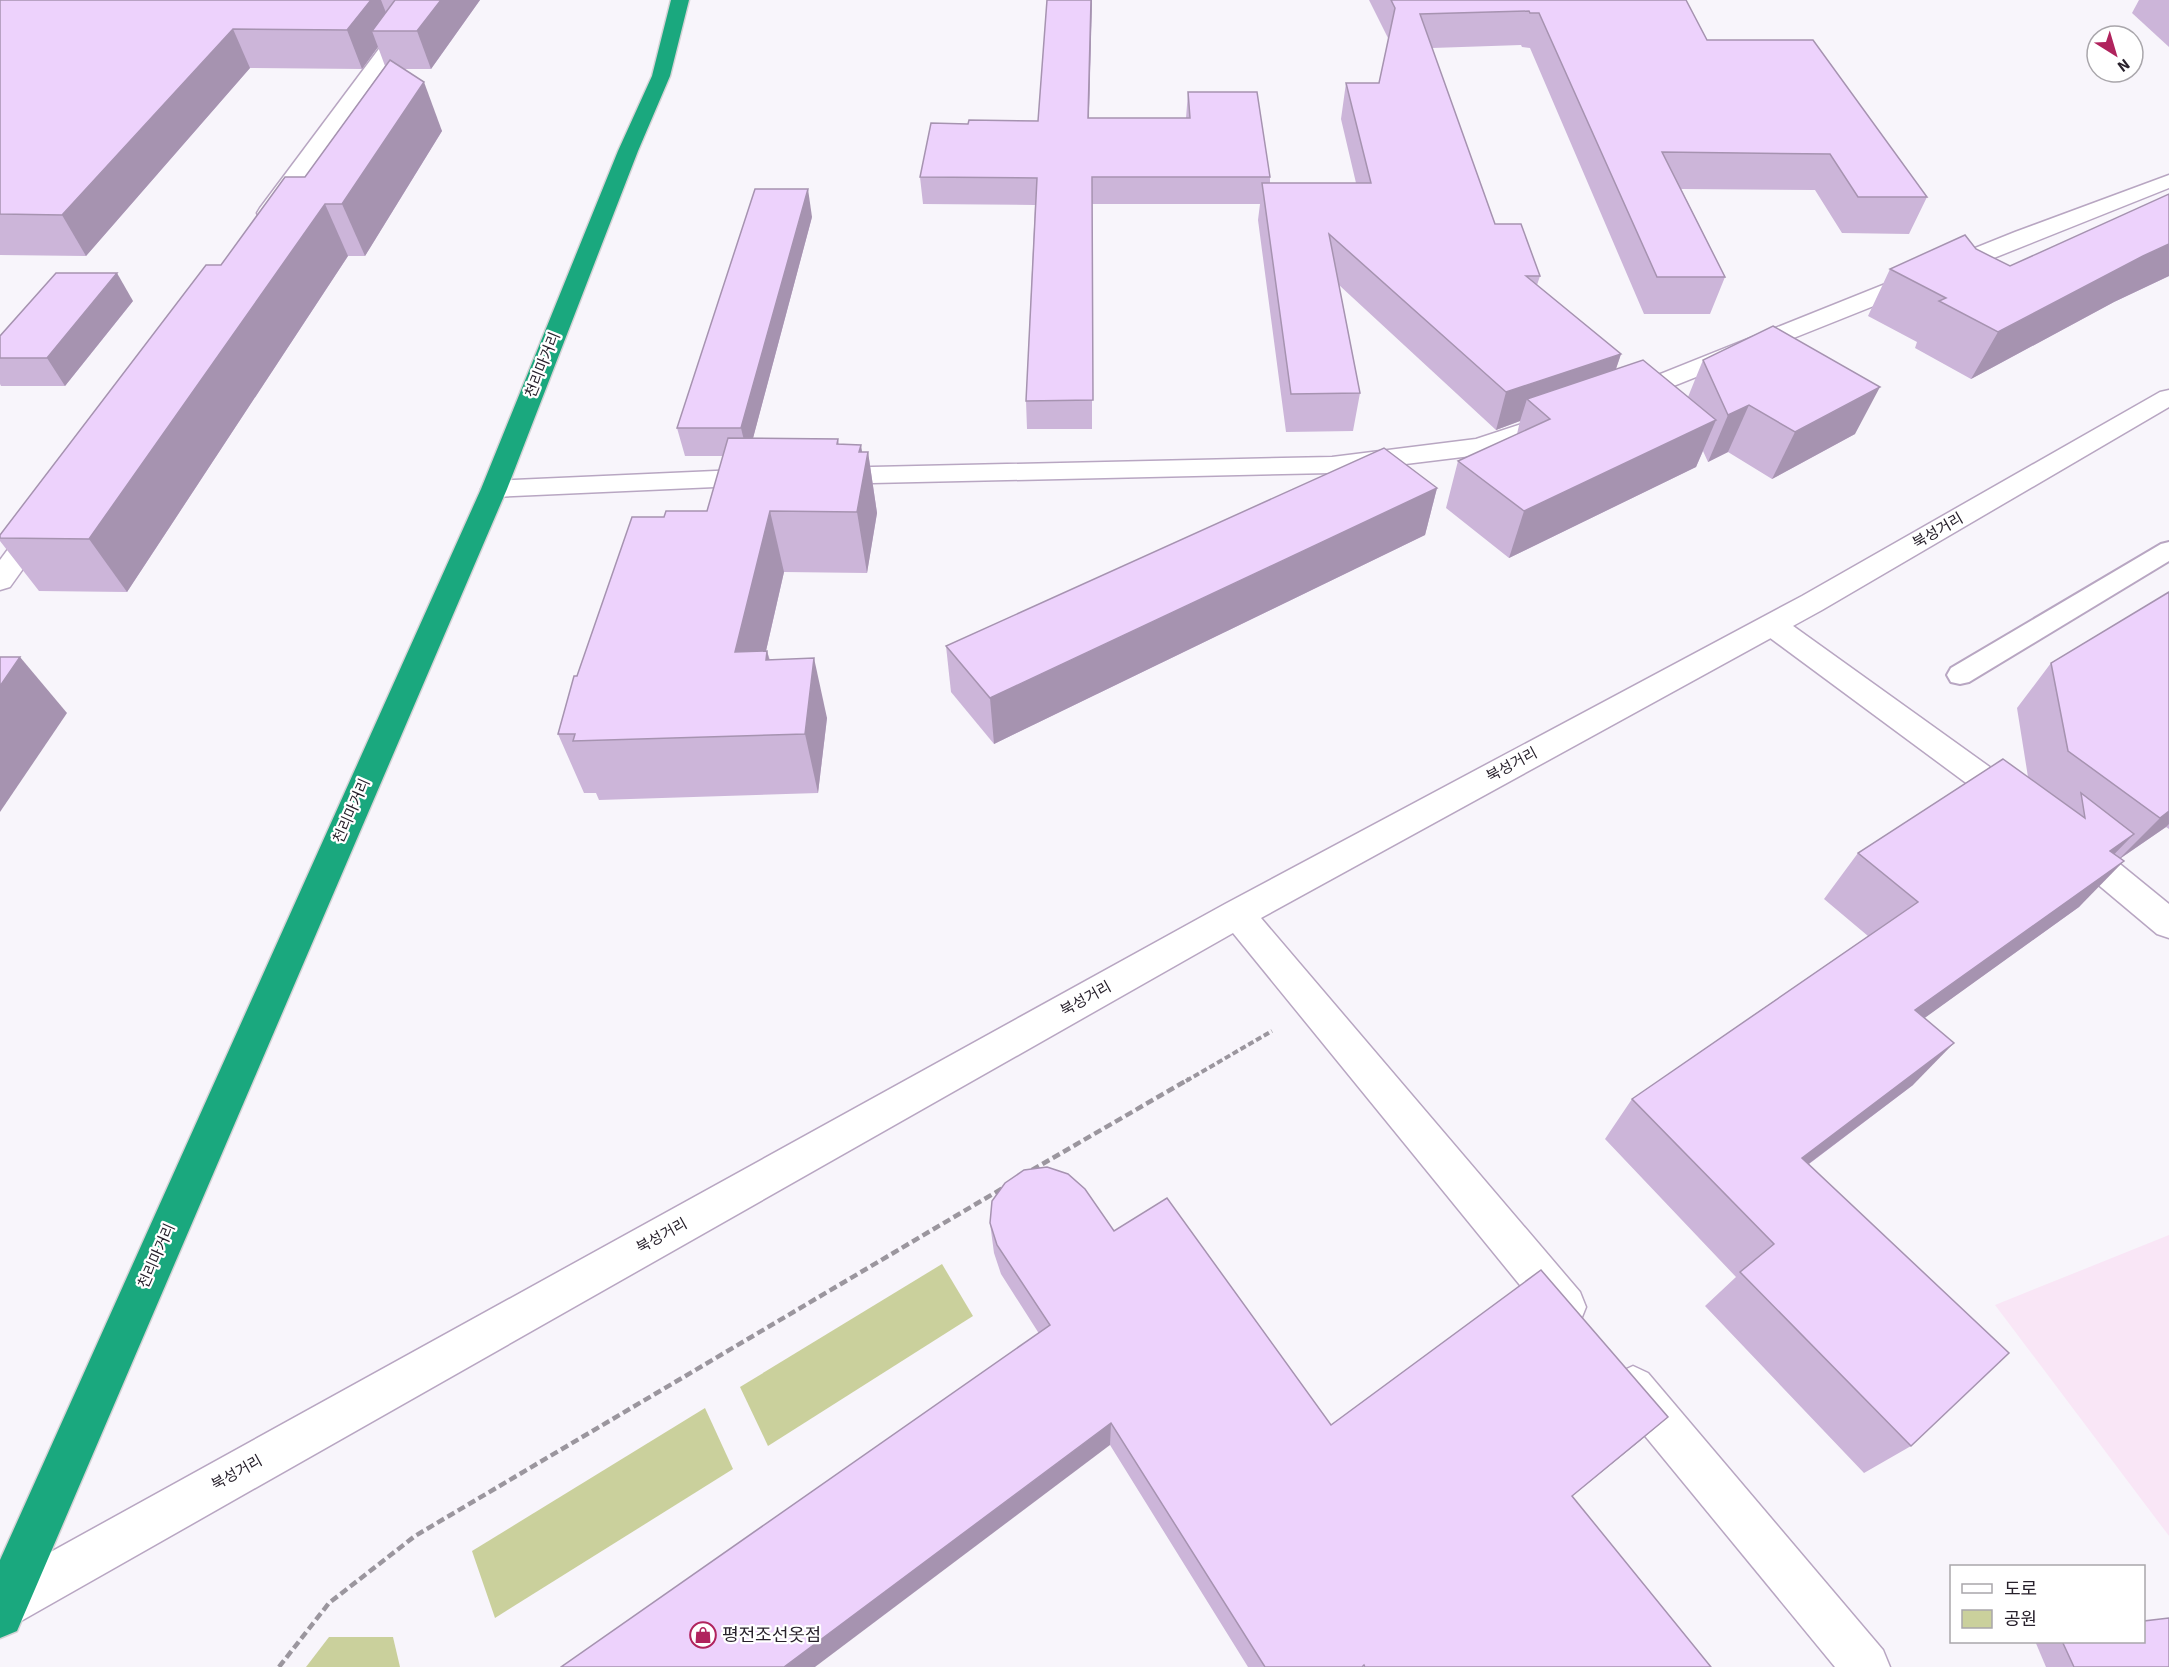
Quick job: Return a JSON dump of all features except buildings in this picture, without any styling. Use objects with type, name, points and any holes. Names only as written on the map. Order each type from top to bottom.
[{"type":"highway","name":"천리마거리","points":[[2,1609],[494,489],[628,152],[661,76],[680,0]]},
{"type":"street","points":[[254,233],[409,21],[386,21]]},
{"type":"street","points":[[494,489],[702,478],[1332,465],[1479,447],[1656,386],[2023,237],[2169,181]]},
{"type":"street","name":"북성거리","points":[[2,1609],[1237,914],[1772,625],[2169,397]]},
{"type":"street","points":[[0,580],[56,503]]},
{"type":"street","points":[[1772,625],[2045,825],[2169,924]]},
{"type":"street","points":[[1237,914],[1866,1667]]},
{"type":"lane","points":[[1960,675],[2169,550]]},
{"type":"path","points":[[1027,1173],[1314,1006]]},
{"type":"path","points":[[279,1667],[329,1603],[415,1536],[1007,1185]]},
{"type":"shaded area","points":[[2169,1235],[2169,1536],[1995,1305]]},
{"type":"green space","points":[[942,1264],[973,1316],[768,1446],[740,1387]]},
{"type":"green space","points":[[705,1408],[733,1469],[495,1618],[472,1551]]},
{"type":"green space","points":[[329,1637],[393,1637],[400,1667],[306,1667]]},
{"type":"place","name":"평전조선옷점","points":[[703,1635]]}]
